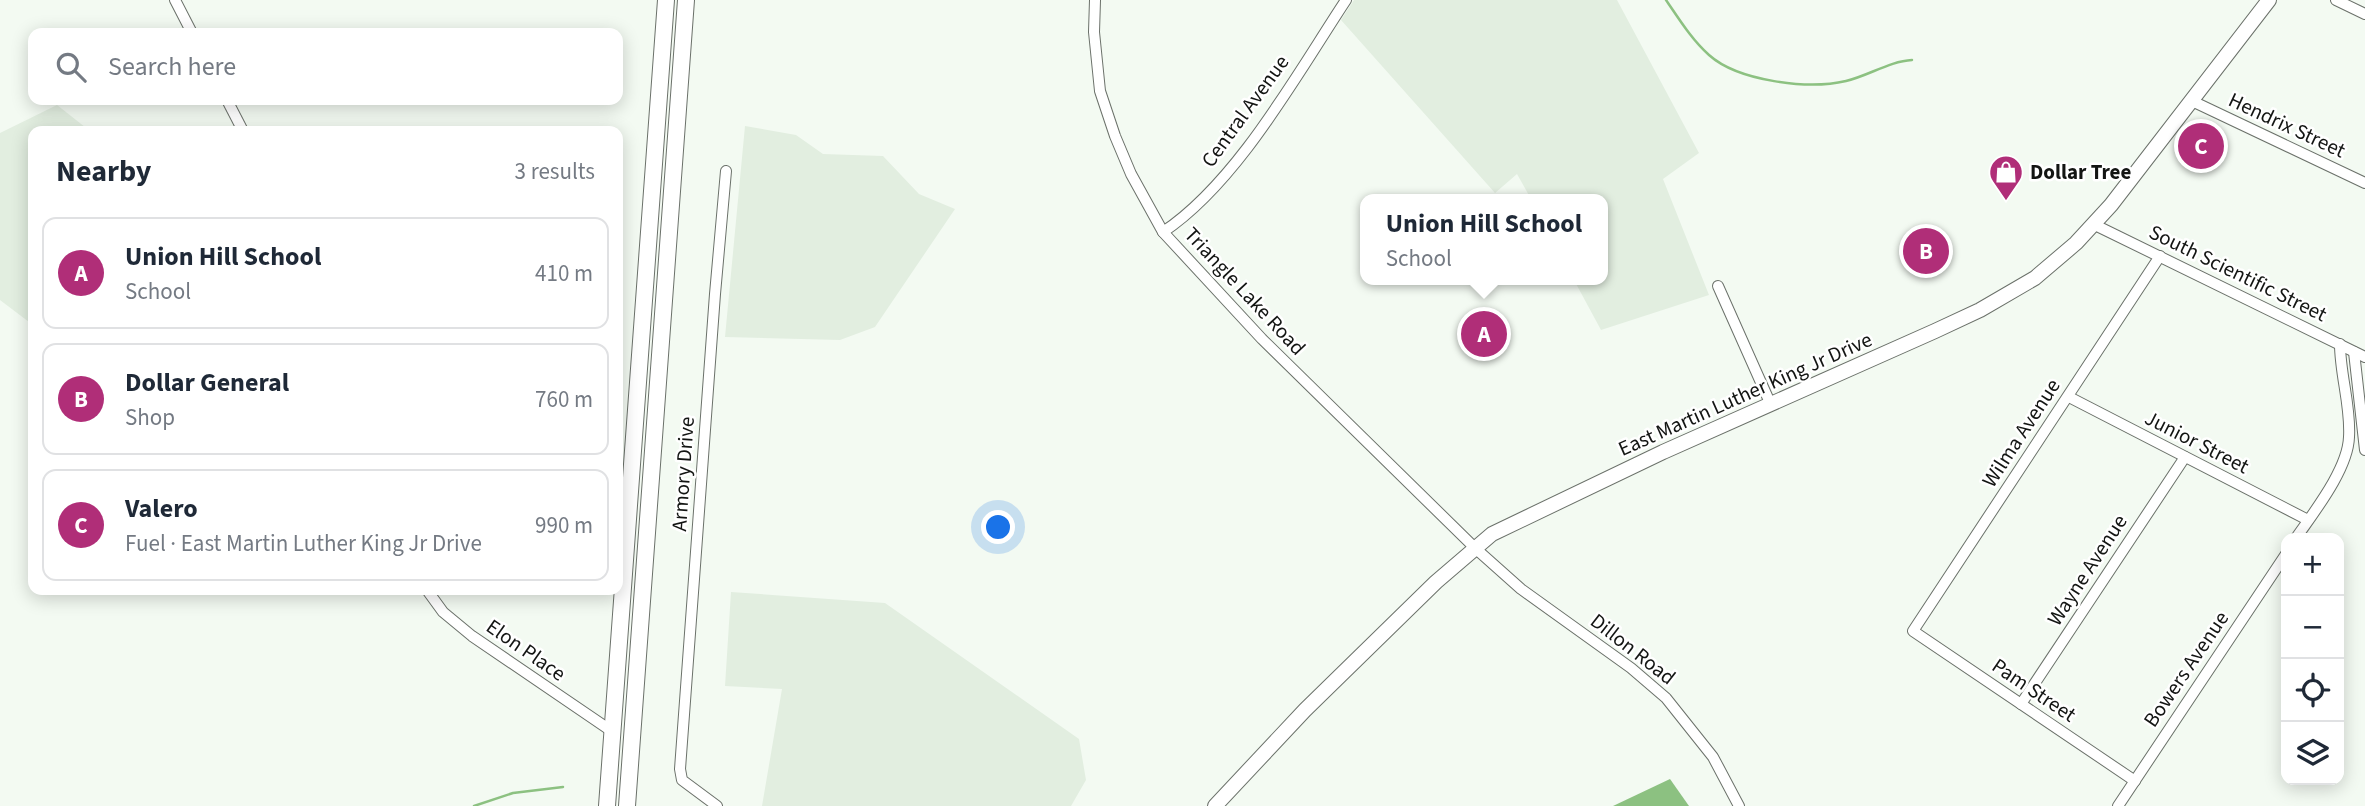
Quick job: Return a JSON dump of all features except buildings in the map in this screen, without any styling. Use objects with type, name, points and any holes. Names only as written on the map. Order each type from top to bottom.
[{"type":"highway","points":[[623,583],[666,0]]},
{"type":"highway","points":[[628,806],[686,0]]},
{"type":"highway","points":[[607,806],[622,595]]},
{"type":"main road","name":"East Martin Luther King Jr Drive","points":[[1215,806],[1305,710],[1436,582],[1492,534],[1980,310],[2035,278],[2095,225],[2269,0]]},
{"type":"street","points":[[175,0],[189,28]]},
{"type":"street","name":"Triangle Lake Road","points":[[1095,0],[1094,32],[1100,91],[1131,174],[1163,232],[1262,339],[1475,548]]},
{"type":"street","name":"Central Avenue","points":[[1163,232],[1188,216],[1241,154],[1346,0]]},
{"type":"street","points":[[2336,0],[2365,14]]},
{"type":"street","name":"Hendrix Street","points":[[2192,101],[2365,183]]},
{"type":"street","points":[[230,105],[240,126]]},
{"type":"street","name":"Armory Drive","points":[[717,806],[682,779],[680,769],[726,171]]},
{"type":"street","name":"South Scientific Street","points":[[2095,225],[2365,358]]},
{"type":"street","name":"Wilma Avenue","points":[[1914,631],[2160,256]]},
{"type":"street","points":[[1718,286],[1771,405]]},
{"type":"street","points":[[2299,533],[2339,470],[2348,447],[2340,344]]},
{"type":"street","points":[[2354,352],[2365,450]]},
{"type":"street","name":"Junior Street","points":[[2068,397],[2308,520]]},
{"type":"street","name":"Wayne Avenue","points":[[2021,704],[2185,457]]},
{"type":"street","name":"Dillon Road","points":[[1475,548],[1521,589],[1649,682],[1700,738],[1724,774],[1739,806]]},
{"type":"street","name":"Bowers Avenue","points":[[2118,806],[2281,562]]},
{"type":"street","name":"Elon Place","points":[[431,595],[443,612],[472,636],[612,732]]},
{"type":"street","name":"Pam Street","points":[[1914,631],[2135,781]]},
{"type":"shaded area","points":[[1354,0],[1617,0],[1699,153],[1663,179],[1709,295],[1601,330],[1577,285],[1608,285],[1608,194],[1528,194],[1517,174],[1495,193],[1341,20]]},
{"type":"shaded area","points":[[57,105],[84,126],[28,126],[28,321],[0,300],[0,133]]},
{"type":"shaded area","points":[[745,126],[796,135],[823,154],[883,156],[919,194],[955,209],[875,327],[840,340],[725,337]]},
{"type":"shaded area","points":[[731,592],[885,603],[1079,739],[1086,780],[1071,806],[762,806],[782,689],[725,686]]},
{"type":"shaded area","points":[[1670,779],[1689,806],[1613,806]]},
{"type":"waterway","points":[[1666,0],[1691,36],[1709,55],[1722,64],[1755,77],[1794,84],[1830,84],[1912,60]]},
{"type":"waterway","points":[[474,806],[513,793],[563,787]]},
{"type":"place","name":"Valero","points":[[2201,146]]},
{"type":"place","name":"Dollar Tree","points":[[2006,202]]},
{"type":"place","name":"Dollar General","points":[[1926,251]]},
{"type":"place","name":"Union Hill School","points":[[1484,334]]}]
